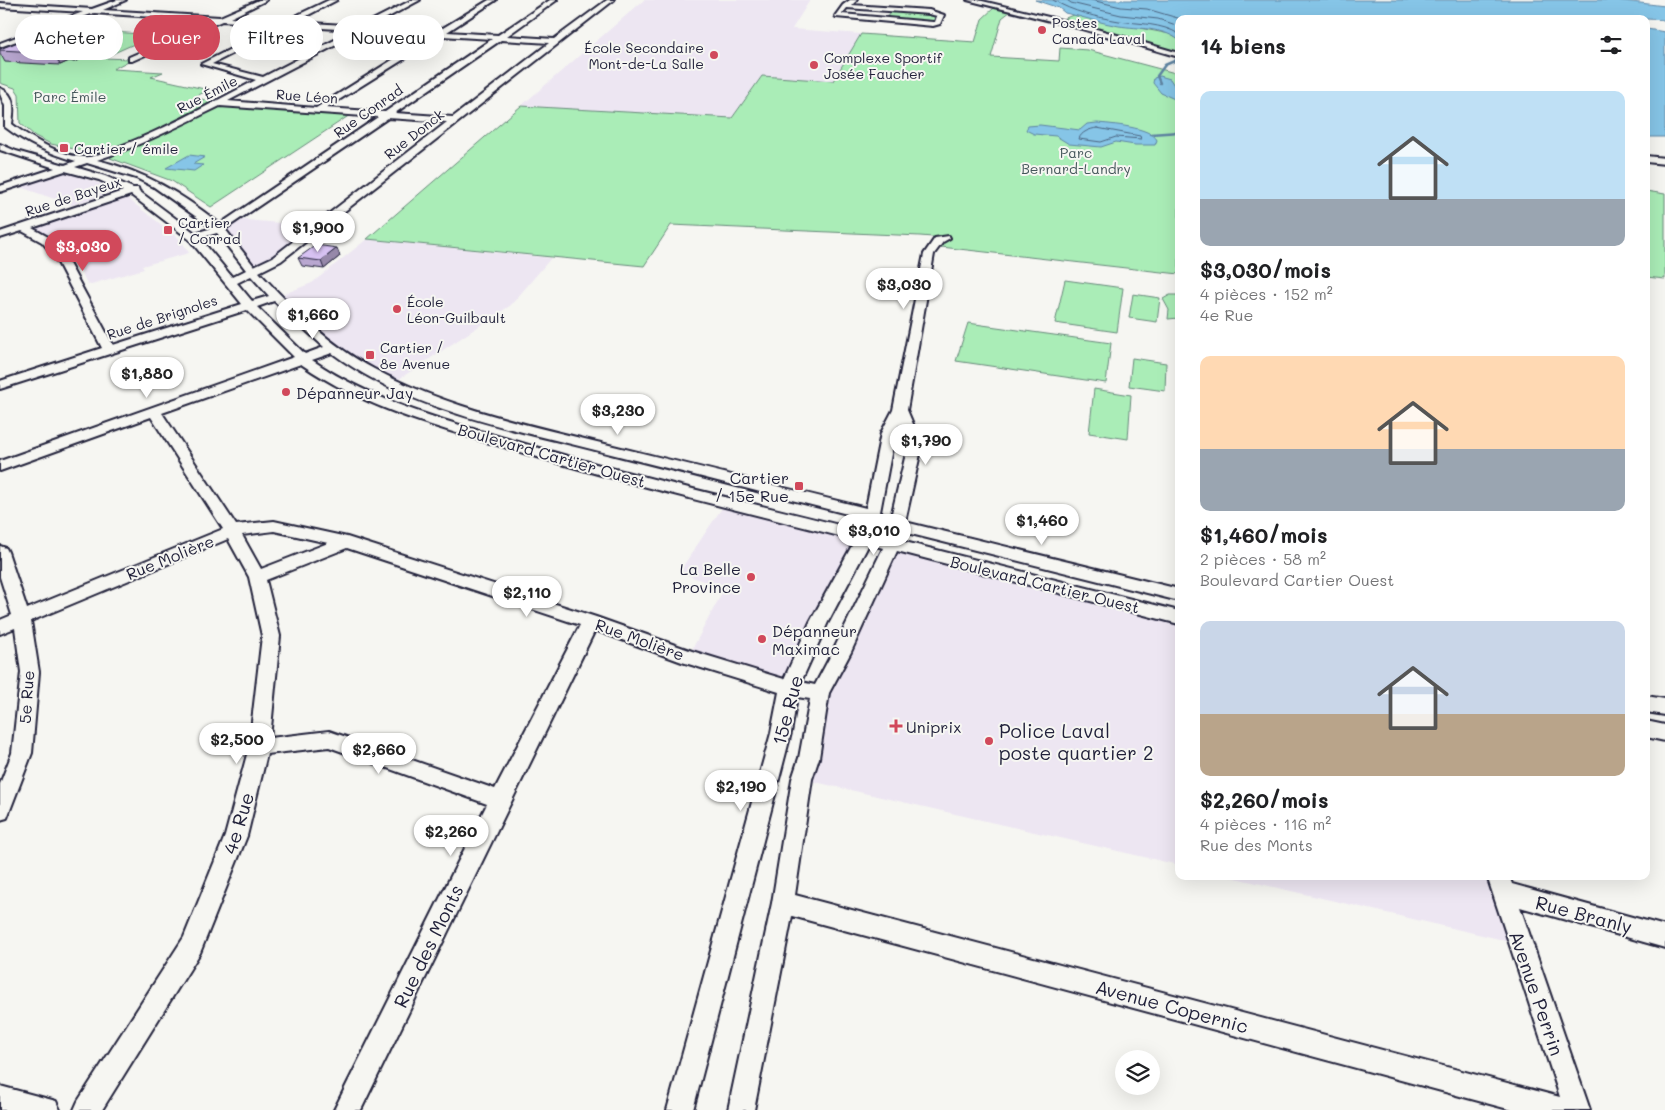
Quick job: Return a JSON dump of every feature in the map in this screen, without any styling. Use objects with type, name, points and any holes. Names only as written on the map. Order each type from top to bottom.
[{"type":"street","points":[[0,45],[30,36],[123,0]]},
{"type":"street","points":[[220,20],[264,0]]},
{"type":"street","points":[[304,15],[334,0]]},
{"type":"street","name":"Rue Émile","points":[[390,15],[417,0]]},
{"type":"street","points":[[444,30],[493,0]]},
{"type":"street","name":"Rue Conrad","points":[[193,237],[219,229],[554,0]]},
{"type":"street","name":"Rue Donck","points":[[230,282],[277,259],[555,41],[611,0]]},
{"type":"street","points":[[845,3],[941,15],[938,23],[933,24],[838,16],[845,3],[854,0]]},
{"type":"street","points":[[970,0],[1084,27],[1175,54]]},
{"type":"street","points":[[0,4],[150,15]]},
{"type":"street","points":[[220,20],[230,21]]},
{"type":"street","points":[[444,34],[555,41]]},
{"type":"street","name":"Rue Émile","points":[[0,189],[84,162],[168,129],[333,45]]},
{"type":"street","points":[[205,64],[230,52]]},
{"type":"street","points":[[318,110],[396,60]]},
{"type":"street","name":"Rue Léon","points":[[205,64],[265,80]]},
{"type":"street","name":"Boulevard Cartier Ouest","points":[[0,90],[6,95],[10,105],[8,125],[17,135],[40,148],[84,162],[115,168],[154,184],[219,229],[253,272],[276,297],[333,348],[358,365],[393,383],[446,405],[501,422],[872,515],[895,536],[1175,617]]},
{"type":"street","name":"Rue Léon","points":[[217,103],[454,120]]},
{"type":"street","name":"Boulevard Cartier Ouest","points":[[0,147],[13,153],[102,178],[132,191],[193,237],[249,305],[304,359],[334,379],[370,397],[426,419],[549,456],[864,538],[895,536],[1175,594]]},
{"type":"street","points":[[1650,159],[1665,161]]},
{"type":"street","name":"Rue de Bayeux","points":[[0,235],[154,184]]},
{"type":"street","points":[[23,227],[46,240],[60,256],[109,350]]},
{"type":"street","name":"15e Rue","points":[[680,1110],[781,733],[789,688],[819,622],[864,538],[872,515],[888,433],[900,410],[929,254],[939,240],[946,238]]},
{"type":"street","name":"Rue de Brignoles","points":[[0,385],[276,297]]},
{"type":"street","points":[[0,466],[333,348]]},
{"type":"street","name":"15e Rue","points":[[741,1110],[783,903],[802,779],[809,758],[820,693],[842,652],[895,536],[915,445],[900,410]]},
{"type":"street","name":"4e Rue","points":[[87,1110],[192,944],[236,836],[259,747],[271,636],[257,577],[232,531],[154,411]]},
{"type":"street","name":"Rue Molière","points":[[0,627],[232,531],[274,526],[347,542],[590,622],[688,657],[789,688],[820,693]]},
{"type":"street","points":[[257,577],[347,542]]},
{"type":"street","name":"5e Rue","points":[[0,552],[22,618],[30,672],[22,753],[0,810]]},
{"type":"street","name":"Rue des Monts","points":[[347,1110],[590,622]]},
{"type":"street","points":[[1650,705],[1665,707]]},
{"type":"street","points":[[1650,729],[1665,732]]},
{"type":"street","points":[[259,747],[329,739],[500,800]]},
{"type":"street","name":"Rue Branly","points":[[1501,884],[1665,937]]},
{"type":"street","name":"Avenue Perrin","points":[[1501,884],[1577,1110]]},
{"type":"street","name":"Avenue Copernic","points":[[783,903],[1561,1110]]},
{"type":"street","points":[[0,1099],[47,1110]]},
{"type":"shaded area","name":"École Secondaire Mont-de-La Salle","points":[[644,0],[810,0],[792,29],[861,34],[833,81],[762,76],[732,118],[521,106]]},
{"type":"shaded area","points":[[63,172],[117,190],[72,205],[20,187]]},
{"type":"shaded area","points":[[127,198],[181,240],[189,253],[142,266],[144,269],[88,285],[71,254],[49,236],[33,228]]},
{"type":"shaded area","points":[[235,219],[315,226],[273,259],[256,268],[219,229]]},
{"type":"shaded area","name":"École Léon-Guilbault","points":[[367,239],[551,258],[511,305],[393,383],[358,365],[276,297],[312,283]]},
{"type":"shaded area","points":[[726,502],[864,538],[789,688],[688,657],[724,589],[679,572]]},
{"type":"shaded area","points":[[892,545],[1175,617],[1175,864],[802,779],[820,693]]},
{"type":"shaded area","points":[[1243,880],[1503,880],[1521,944]]},
{"type":"green space","name":"Parc Bernard-Landry","points":[[995,7],[1011,11],[1002,18],[991,57],[1059,61],[1060,48],[1088,50],[1175,73],[1175,274],[941,247],[945,238],[671,225],[644,266],[367,239],[521,106],[732,118],[762,76],[833,81],[861,34],[975,42],[982,19]]},
{"type":"green space","points":[[892,10],[929,12],[941,15],[938,23],[884,21]]},
{"type":"green space","points":[[1073,15],[1170,34],[1175,37],[1175,54],[1058,21]]},
{"type":"green space","name":"Parc Émile","points":[[123,33],[133,33],[133,44],[123,49]]},
{"type":"green space","name":"Parc Émile","points":[[15,44],[15,60],[132,59],[113,69],[163,72],[151,77],[209,90],[194,97],[217,103],[353,113],[211,207],[172,181],[110,158],[114,155],[103,151],[92,153],[51,144],[35,136],[20,123],[19,94],[15,88],[0,83],[0,50]]},
{"type":"green space","points":[[1650,192],[1665,194],[1665,279],[1650,277]]},
{"type":"green space","points":[[1065,280],[1123,288],[1117,332],[1055,323]]},
{"type":"green space","points":[[1133,294],[1160,298],[1157,322],[1129,318]]},
{"type":"green space","points":[[1170,295],[1175,295],[1175,318],[1168,319],[1169,310],[1163,299]]},
{"type":"green space","points":[[968,323],[1111,343],[1106,383],[956,361]]},
{"type":"green space","points":[[1132,358],[1166,363],[1165,391],[1129,386]]},
{"type":"green space","points":[[1094,389],[1131,395],[1128,439],[1089,433]]},
{"type":"water","points":[[1035,0],[1615,0],[1665,6],[1665,20],[1650,19],[1650,15],[1175,15],[1175,38],[1150,29],[1112,25],[1065,13],[1059,8]]},
{"type":"water","points":[[1650,30],[1665,32],[1665,137],[1650,137]]},
{"type":"water","points":[[1160,76],[1170,79],[1175,87],[1175,99],[1161,93],[1153,83],[1154,78]]},
{"type":"water","points":[[1097,123],[1139,129],[1147,132],[1157,140],[1155,145],[1135,145],[1116,142],[1101,147],[1069,144],[1056,136],[1034,134],[1026,130],[1028,126],[1040,125],[1080,130],[1087,124]]},
{"type":"water","points":[[189,155],[205,157],[193,164],[203,165],[194,171],[166,168]]},
{"type":"building","points":[[15,43],[15,51],[0,49]]},
{"type":"building","points":[[316,245],[337,248],[321,261],[298,258]]},
{"type":"waterway","points":[[1160,83],[1157,76],[1165,65],[1175,61]]},
{"type":"waterway","points":[[1151,134],[1175,132]]},
{"type":"place","name":"Postes Canada Laval","points":[[1042,30]]},
{"type":"place","name":"École Secondaire Mont-de-La Salle","points":[[714,55]]},
{"type":"place","name":"Complexe Sportif Josée Faucher","points":[[814,65]]},
{"type":"place","name":"Cartier / émile","points":[[64,148]]},
{"type":"place","name":"Cartier / Conrad","points":[[168,230]]},
{"type":"place","name":"École Léon-Guilbault","points":[[397,309]]},
{"type":"place","name":"Cartier / 8e Avenue","points":[[370,355]]},
{"type":"place","name":"Dépanneur Jay","points":[[286,392]]},
{"type":"place","name":"Cartier / 15e Rue","points":[[799,486]]},
{"type":"place","name":"La Belle Province","points":[[751,577]]},
{"type":"place","name":"Dépanneur Maximac","points":[[762,639]]},
{"type":"place","name":"Uniprix","points":[[896,726]]},
{"type":"place","name":"Police Laval poste quartier 2","points":[[989,741]]}]
